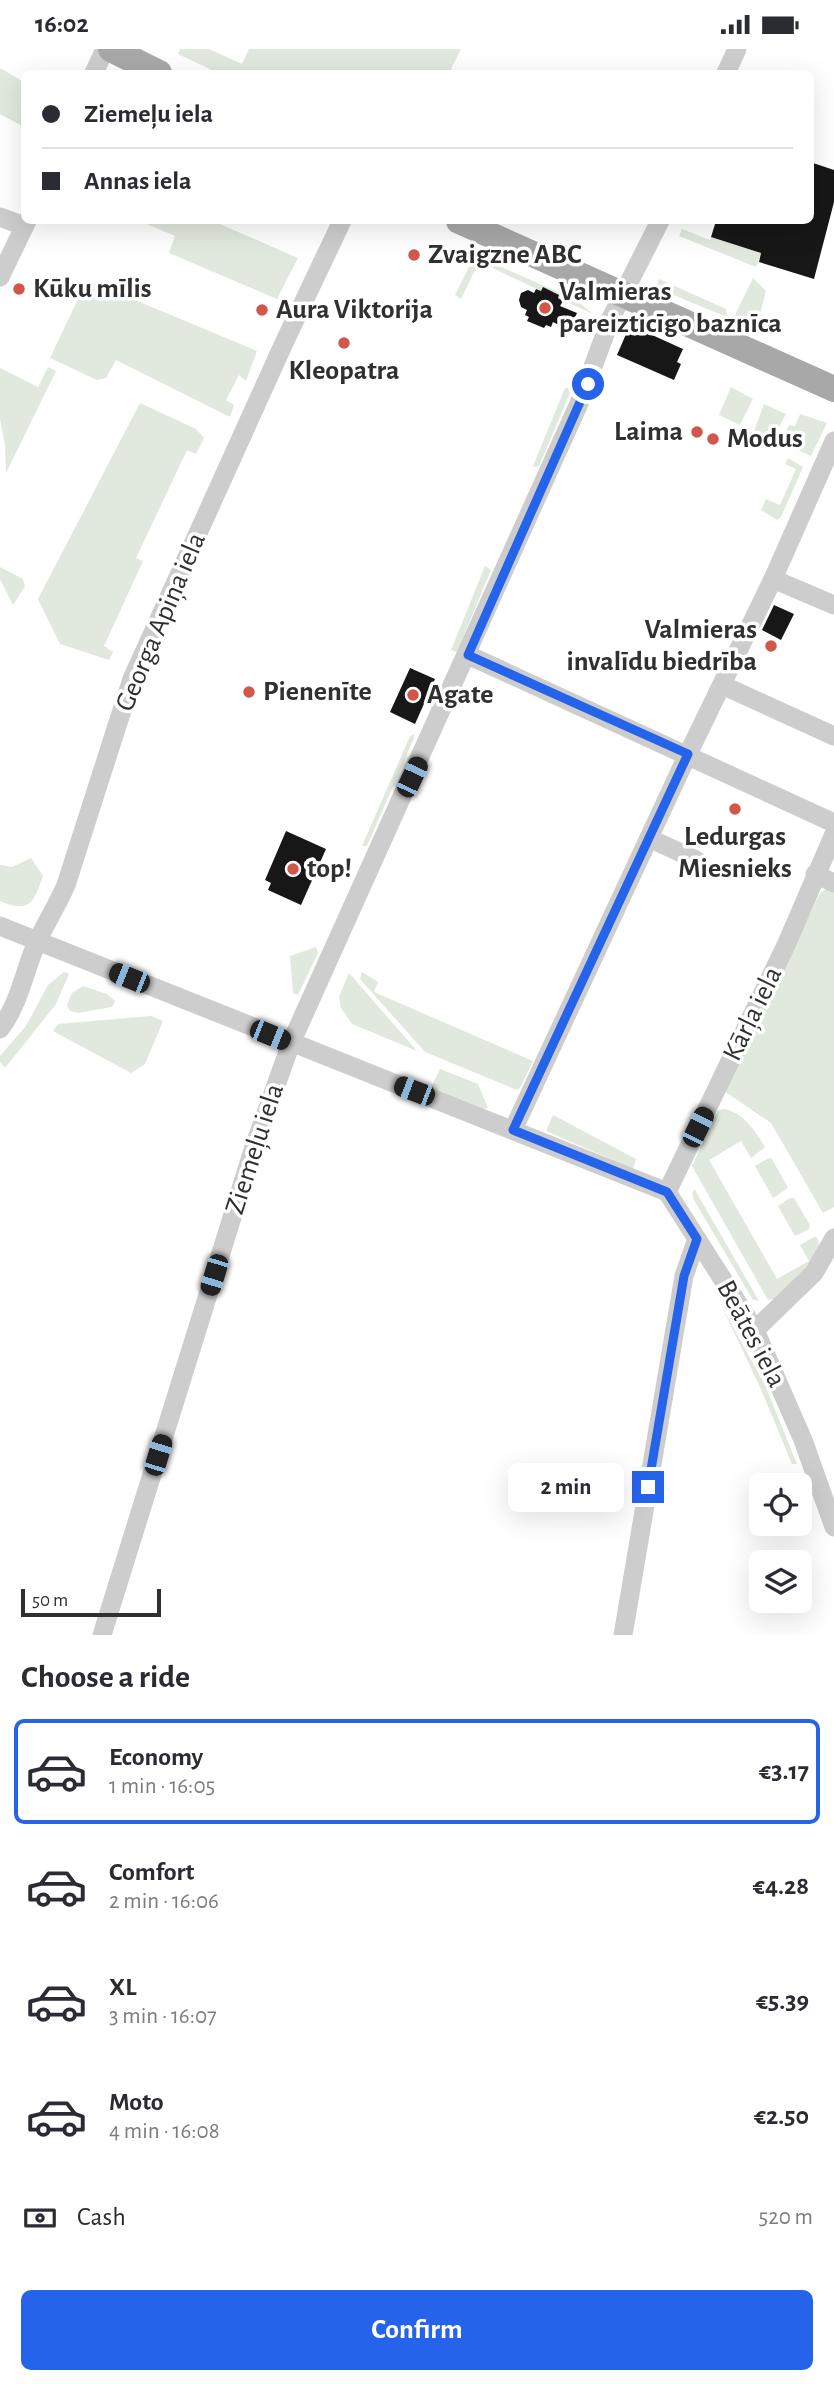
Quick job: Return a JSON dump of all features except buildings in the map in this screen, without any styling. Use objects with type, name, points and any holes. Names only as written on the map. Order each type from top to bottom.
[{"type":"main road","points":[[111,49],[153,70]]},
{"type":"main road","points":[[466,224],[834,389]]},
{"type":"street","points":[[95,70],[105,49]]},
{"type":"street","points":[[727,70],[737,49]]},
{"type":"street","points":[[0,217],[21,222]]},
{"type":"street","points":[[0,277],[25,224]]},
{"type":"street","name":"Georga Apiņa iela","points":[[0,1030],[11,1014],[37,942],[56,910],[66,885],[132,680],[284,342],[341,224]]},
{"type":"street","name":"Ziemeļu iela","points":[[102,1635],[250,1160],[291,1043],[581,400],[611,318],[659,224]]},
{"type":"street","points":[[513,1130],[688,754],[774,579],[834,441]]},
{"type":"street","points":[[774,579],[834,605]]},
{"type":"street","points":[[468,655],[834,823]]},
{"type":"street","points":[[722,685],[834,736]]},
{"type":"street","name":"Kārļa iela","points":[[667,1192],[787,943],[834,834]]},
{"type":"street","points":[[649,838],[696,860]]},
{"type":"street","points":[[815,874],[834,883]]},
{"type":"street","points":[[0,926],[667,1192]]},
{"type":"street","name":"Beātes iela","points":[[667,1192],[755,1331],[803,1440],[834,1527]]},
{"type":"street","points":[[755,1331],[814,1273],[834,1238]]},
{"type":"street","points":[[623,1635],[684,1276],[697,1239]]},
{"type":"shaded area","points":[[180,49],[209,49],[242,64],[249,49],[461,49],[450,70],[212,70],[178,54]]},
{"type":"shaded area","points":[[0,68],[21,80],[21,125],[0,114]]},
{"type":"shaded area","points":[[147,224],[220,224],[298,258],[277,299],[169,253],[175,236]]},
{"type":"shaded area","points":[[682,229],[710,240],[711,237],[761,253],[756,267],[679,236]]},
{"type":"shaded area","points":[[473,259],[501,267],[576,300],[593,314],[558,298],[559,295],[543,287],[541,291],[484,264],[474,272],[461,299],[455,295]]},
{"type":"shaded area","points":[[753,278],[766,291],[760,314],[775,321],[772,332],[735,315]]},
{"type":"shaded area","points":[[659,279],[726,309],[727,317],[656,288]]},
{"type":"shaded area","points":[[87,280],[257,351],[246,381],[239,375],[226,400],[234,405],[230,417],[116,360],[106,378],[97,380],[50,358]]},
{"type":"shaded area","points":[[48,367],[56,371],[6,473],[0,419],[0,368],[38,387]]},
{"type":"shaded area","points":[[731,387],[753,399],[740,425],[719,415]]},
{"type":"shaded area","points":[[565,388],[568,388],[570,393],[539,466],[535,467],[533,466]]},
{"type":"shaded area","points":[[140,403],[196,429],[204,438],[196,454],[187,450],[136,558],[143,561],[104,646],[113,652],[109,660],[60,644],[38,599]]},
{"type":"shaded area","points":[[764,404],[786,414],[773,439],[754,431]]},
{"type":"shaded area","points":[[800,414],[827,423],[811,456],[785,444],[790,435],[785,433],[789,425],[795,426]]},
{"type":"shaded area","points":[[788,458],[803,467],[781,517],[777,520],[761,510],[766,499],[780,505],[796,469],[785,464]]},
{"type":"shaded area","points":[[485,566],[491,570],[457,652],[451,650]]},
{"type":"shaded area","points":[[0,567],[23,579],[25,586],[13,605],[0,579]]},
{"type":"shaded area","points":[[414,734],[367,846],[362,846],[410,736]]},
{"type":"shaded area","points":[[31,858],[43,876],[33,899],[24,906],[0,901],[0,865],[12,867]]},
{"type":"shaded area","points":[[827,888],[834,888],[834,1207],[823,1213],[771,1123],[724,1091],[820,893]]},
{"type":"shaded area","points":[[316,947],[318,953],[298,995],[293,993],[290,956]]},
{"type":"shaded area","points":[[64,972],[69,974],[56,1004],[5,1068],[0,1062],[0,1056],[26,1026],[48,985]]},
{"type":"shaded area","points":[[362,972],[378,982],[374,992],[533,1061],[520,1088],[517,1090],[425,1052],[360,979]]},
{"type":"shaded area","points":[[349,973],[417,1051],[352,1024],[341,1008],[339,997]]},
{"type":"shaded area","points":[[83,986],[107,994],[115,1001],[112,1007],[78,1013],[70,1011],[67,1005],[72,993]]},
{"type":"shaded area","points":[[151,1016],[163,1021],[145,1064],[131,1073],[53,1031],[58,1024]]},
{"type":"shaded area","points":[[440,1069],[478,1084],[488,1108],[484,1109],[431,1088]]},
{"type":"shaded area","points":[[724,1109],[743,1118],[765,1147],[751,1158],[741,1141],[709,1160],[777,1279],[809,1261],[800,1245],[816,1236],[819,1246],[814,1264],[775,1299],[768,1300],[692,1166],[718,1110]]},
{"type":"shaded area","points":[[553,1115],[636,1159],[633,1169],[546,1131]]},
{"type":"shaded area","points":[[769,1158],[788,1188],[773,1198],[755,1166]]},
{"type":"shaded area","points":[[694,1190],[759,1301],[753,1300],[694,1200]]},
{"type":"shaded area","points":[[794,1198],[810,1225],[809,1229],[795,1236],[778,1206]]},
{"type":"shaded area","points":[[721,1305],[765,1385],[797,1464],[792,1464],[760,1387]]},
{"type":"place","name":"Zvaigzne ABC","points":[[414,255]]},
{"type":"place","name":"Kūku mīlis","points":[[19,289]]},
{"type":"place","name":"Valmieras pareizticīgo baznīca","points":[[545,308]]},
{"type":"place","name":"Aura Viktorija","points":[[262,310]]},
{"type":"place","name":"Kleopatra","points":[[344,343]]},
{"type":"place","name":"Laima","points":[[697,432]]},
{"type":"place","name":"Modus","points":[[713,439]]},
{"type":"place","name":"Valmieras invalīdu biedrība","points":[[771,646]]},
{"type":"place","name":"Pienenīte","points":[[249,692]]},
{"type":"place","name":"Agate","points":[[413,695]]},
{"type":"place","name":"Ledurgas Miesnieks","points":[[735,809]]},
{"type":"place","name":"top!","points":[[293,869]]},
{"type":"route","points":[[588,384],[468,655],[688,754],[513,1130],[667,1192],[697,1239],[684,1276],[648,1487]]}]
